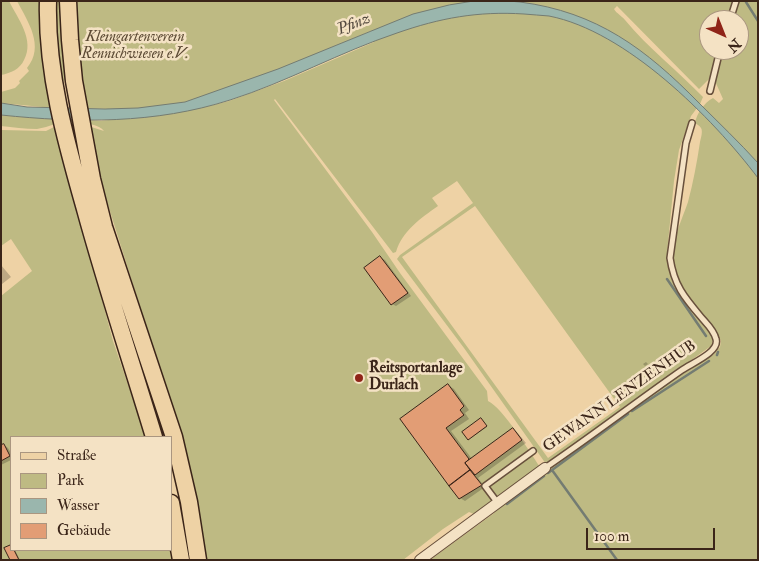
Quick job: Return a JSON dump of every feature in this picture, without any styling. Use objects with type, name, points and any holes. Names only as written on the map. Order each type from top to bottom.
[{"type":"main road","points":[[48,1],[49,35],[57,103],[98,257],[154,436]]},
{"type":"main road","points":[[68,1],[77,103],[104,227],[179,457],[189,502],[198,560]]},
{"type":"main road","points":[[53,70],[63,87],[69,87],[74,81]]},
{"type":"main road","points":[[172,509],[181,560]]},
{"type":"street","name":"GEWANN LENZENHUB","points":[[420,560],[545,468]]},
{"type":"lane","points":[[710,91],[718,60]]},
{"type":"lane","name":"GEWANN LENZENHUB","points":[[545,468],[686,367],[711,352],[716,346],[717,341],[713,331],[688,302],[678,286],[673,276],[670,258],[686,143],[692,123]]},
{"type":"lane","points":[[497,502],[485,486],[533,451]]},
{"type":"green space","points":[[1,1],[9,1],[21,22],[28,45],[24,60],[20,66],[12,72],[1,75]]},
{"type":"green space","points":[[17,1],[43,1],[53,108],[1,103],[1,92],[15,88],[20,83],[19,81],[29,71],[27,68],[35,51],[33,34]]},
{"type":"green space","points":[[55,1],[59,1],[65,80],[62,81],[57,48]]},
{"type":"green space","name":"Kleingartenverein Rennichwiesen e.V.","points":[[73,1],[734,1],[731,10],[699,10],[699,60],[715,60],[710,78],[699,89],[617,6],[614,9],[643,40],[703,97],[691,116],[679,150],[667,253],[670,274],[674,285],[683,300],[709,330],[713,340],[711,346],[546,464],[464,348],[397,259],[473,203],[457,181],[432,198],[438,206],[407,231],[396,252],[393,253],[275,99],[487,391],[488,401],[501,412],[540,467],[474,514],[469,512],[443,529],[403,560],[204,560],[177,425],[104,192],[88,126],[104,131],[95,125],[74,122],[60,123],[37,129],[1,126],[1,115],[101,121],[209,106],[229,101],[284,81],[374,42],[371,31],[257,79],[210,95],[162,107],[84,108]],"holes":[[[475,206],[620,407],[548,458],[402,257]]]},
{"type":"green space","points":[[738,1],[758,1],[758,560],[430,560],[493,514],[514,492],[665,385],[713,355],[720,347],[721,341],[718,334],[681,287],[672,265],[672,253],[695,172],[702,133],[702,129],[695,123],[697,116],[701,109],[713,98],[719,103],[723,99],[715,81],[720,60],[749,60],[749,10],[735,10]]},
{"type":"green space","points":[[56,126],[113,341],[146,436],[10,436],[10,551],[170,551],[171,560],[1,560],[1,296],[32,271],[11,239],[1,246],[1,130],[46,131]]},
{"type":"water","points":[[474,1],[514,1],[548,7],[573,14],[618,36],[660,66],[736,140],[758,163],[758,178],[717,129],[692,104],[637,58],[608,39],[578,25],[543,15],[507,13],[475,15],[429,23],[355,49],[251,93],[202,108],[173,114],[116,120],[30,118],[1,115],[1,103],[27,107],[105,109],[138,108],[185,102],[278,69],[413,14]]},
{"type":"building","points":[[380,256],[408,293],[391,305],[364,268]]},
{"type":"building","points":[[448,384],[464,406],[460,410],[464,415],[446,428],[469,459],[465,463],[470,470],[449,486],[400,419]]},
{"type":"building","points":[[481,418],[487,426],[468,440],[462,432]]},
{"type":"building","points":[[513,428],[522,440],[475,475],[465,463]]},
{"type":"building","points":[[4,444],[10,456],[1,461],[1,445]]},
{"type":"building","points":[[470,470],[482,485],[459,499],[449,486]]},
{"type":"building","points":[[10,545],[10,551],[14,551],[19,560],[10,560],[4,548]]},
{"type":"waterway","points":[[746,2],[758,21]]},
{"type":"waterway","points":[[667,279],[706,336]]},
{"type":"waterway","points":[[632,411],[709,361]]},
{"type":"waterway","points":[[548,473],[628,414]]},
{"type":"waterway","points":[[552,470],[617,560]]},
{"type":"waterway","points":[[507,504],[544,476]]},
{"type":"place","name":"Reitsportanlage Durlach","points":[[359,378]]},
{"type":"water label","name":"Pfinz","points":[[354,25]]}]
